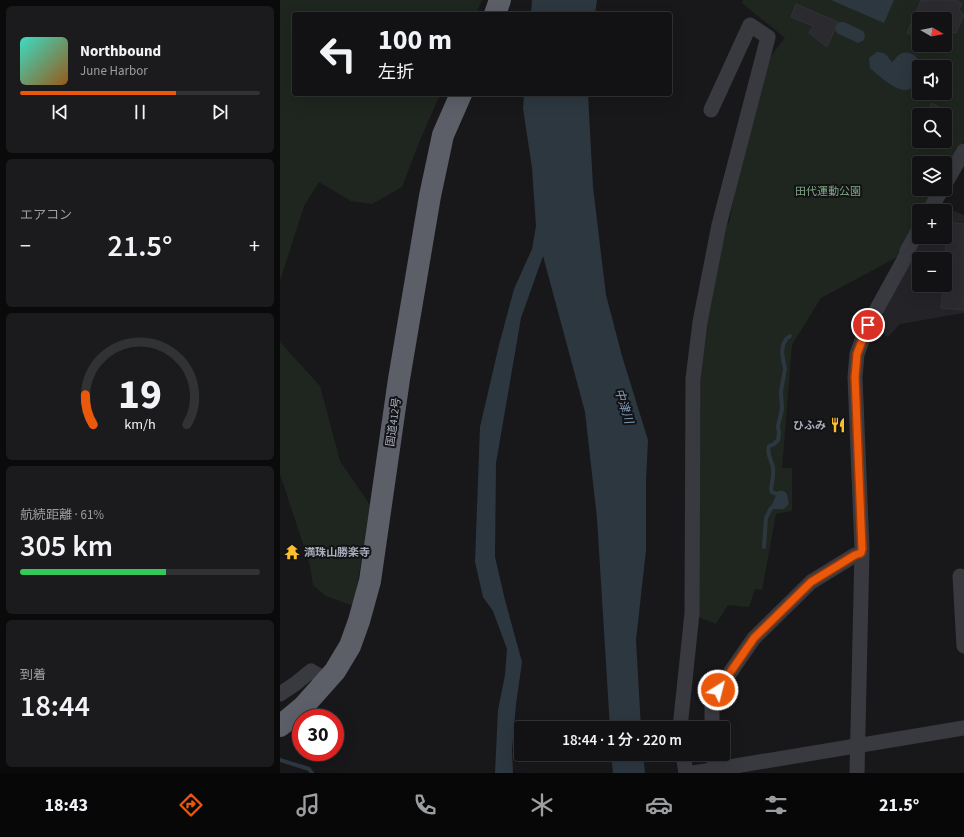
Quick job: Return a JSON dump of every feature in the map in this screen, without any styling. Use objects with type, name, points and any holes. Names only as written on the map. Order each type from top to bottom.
[{"type":"highway","points":[[496,12],[500,0]]},
{"type":"highway","name":"国道412号","points":[[280,726],[303,707],[335,671],[350,646],[359,621],[370,582],[399,379],[430,196],[444,135],[460,96]]},
{"type":"street","points":[[681,721],[692,608],[693,379],[700,322],[719,225],[768,37],[750,25],[711,110]]},
{"type":"street","points":[[952,172],[964,151]]},
{"type":"street","points":[[857,773],[862,549],[855,377],[857,354],[868,325],[906,256],[912,242]]},
{"type":"street","points":[[712,721],[712,707],[718,690],[754,638],[811,582],[855,555],[861,553]]},
{"type":"street","points":[[960,576],[964,646]]},
{"type":"street","points":[[280,694],[311,671],[327,680]]},
{"type":"street","points":[[693,773],[964,728]]},
{"type":"street","points":[[684,761],[686,773]]},
{"type":"street","points":[[714,761],[715,769]]},
{"type":"shaded area","points":[[952,210],[964,215],[964,313],[900,324],[888,337],[873,327],[912,255],[912,292],[952,292],[952,252],[914,252],[918,244],[952,244]]},
{"type":"green space","points":[[280,0],[482,0],[477,12],[292,12],[292,96],[439,96],[402,187],[372,204],[351,201],[319,182],[304,206],[280,281]]},
{"type":"green space","name":"田代運動公園","points":[[743,0],[964,0],[964,140],[952,161],[952,156],[912,156],[912,196],[932,196],[927,204],[912,204],[912,231],[906,242],[903,254],[821,298],[792,345],[782,468],[792,468],[792,511],[776,514],[762,590],[755,589],[749,607],[728,605],[716,624],[698,617],[701,357],[707,313],[726,223],[729,223],[744,143],[770,57],[785,38],[742,3]]},
{"type":"green space","points":[[280,342],[320,386],[340,461],[370,505],[354,606],[326,596],[313,585],[310,565],[280,474]]},
{"type":"water","points":[[532,0],[597,0],[595,12],[531,12]]},
{"type":"water","points":[[831,0],[894,0],[884,23]]},
{"type":"water","points":[[844,22],[863,31],[865,35],[864,40],[858,43],[837,33],[835,29],[837,24]]},
{"type":"water","points":[[877,52],[887,56],[892,62],[903,53],[910,53],[916,57],[919,60],[912,60],[912,87],[904,90],[892,85],[870,68],[869,58]]},
{"type":"water","name":"中津川","points":[[524,96],[588,96],[593,187],[606,295],[622,356],[648,440],[646,480],[646,550],[636,640],[641,721],[610,721],[597,518],[585,412],[543,256],[521,318],[496,463],[495,557],[522,662],[514,721],[512,750],[513,773],[495,773],[498,710],[505,675],[507,649],[493,611],[483,597],[475,562],[480,427],[514,289],[532,249],[536,226],[532,168],[523,108]]},
{"type":"water","points":[[778,491],[786,492],[789,504],[784,509],[773,509],[771,512],[769,511]]},
{"type":"water","points":[[612,761],[644,761],[645,773],[613,773]]},
{"type":"building","points":[[921,0],[956,0],[962,3],[959,10],[964,15],[956,33],[952,32],[952,12],[916,12]]},
{"type":"building","points":[[796,4],[838,22],[827,47],[809,33],[813,26],[791,17]]},
{"type":"building","points":[[912,21],[912,35],[907,33]]},
{"type":"building","points":[[932,103],[941,108],[929,108]]},
{"type":"building","points":[[952,222],[964,224],[964,310],[941,308],[942,292],[952,292],[952,252],[945,252],[946,244],[952,244]]},
{"type":"waterway","points":[[778,497],[777,494],[772,492],[771,489],[773,471],[768,449],[769,446],[778,440],[778,426],[782,409],[781,391],[785,369],[782,353],[783,345],[786,339],[790,336]]},
{"type":"waterway","points":[[764,547],[766,518],[771,508]]},
{"type":"waterway","points":[[280,760],[309,769],[312,773]]},
{"type":"place","name":"ひふみ","points":[[838,425]]},
{"type":"place","name":"満珠山勝楽寺","points":[[292,552]]},
{"type":"route","points":[[718,690],[754,638],[811,582],[855,555],[861,553],[855,377],[857,354],[868,325]]}]
